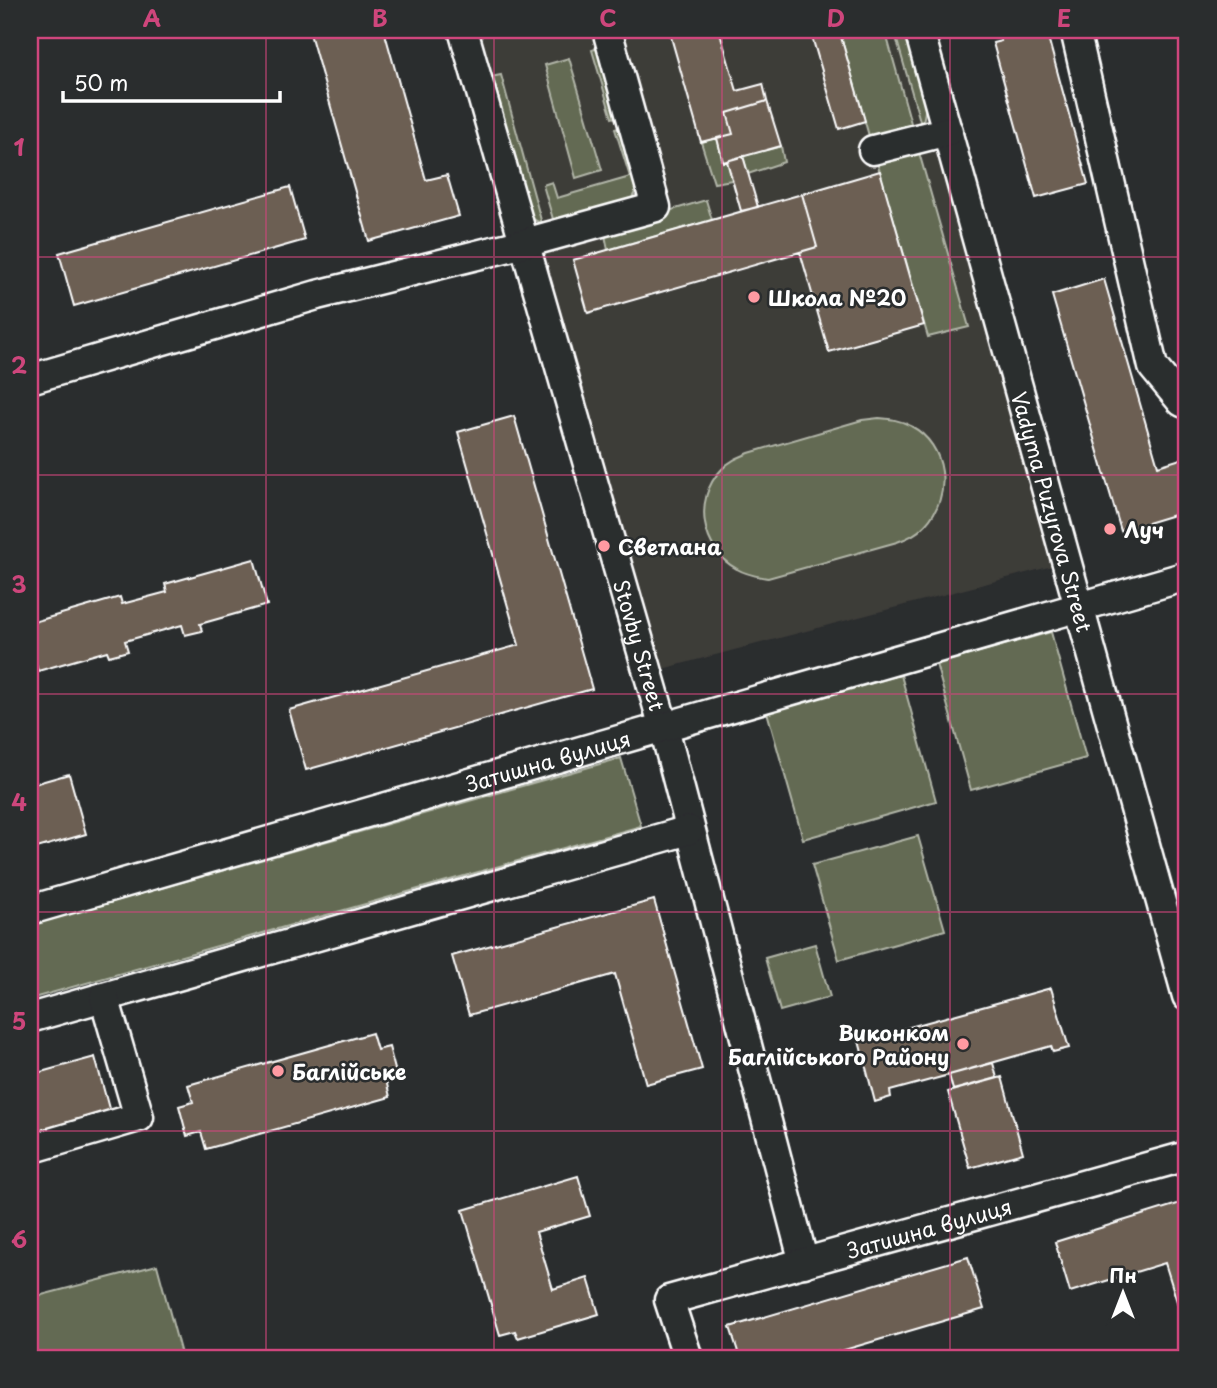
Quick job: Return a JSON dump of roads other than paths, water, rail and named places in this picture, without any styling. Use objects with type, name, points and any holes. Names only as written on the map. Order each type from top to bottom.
[{"type":"street","name":"Stovby Street","points":[[463,30],[664,728],[804,1263]]},
{"type":"street","points":[[30,379],[317,295],[656,207],[607,30]]},
{"type":"street","name":"Vadyma Puzyrova Street","points":[[919,30],[1187,996]]},
{"type":"street","points":[[1075,30],[1153,367],[1182,402],[1187,404]]},
{"type":"street","points":[[873,150],[948,131]]},
{"type":"street","name":"Затишна вулиця","points":[[30,910],[1187,576]]},
{"type":"street","points":[[30,1018],[689,830]]},
{"type":"street","points":[[30,1149],[139,1117],[104,997]]},
{"type":"street","name":"Затишна вулиця","points":[[688,1358],[669,1300],[1187,1156]]},
{"type":"place","name":"Школа №20","points":[[754,297]]},
{"type":"place","name":"Луч","points":[[1110,529]]},
{"type":"place","name":"Светлана","points":[[604,546]]},
{"type":"place","name":"Виконком Баглійського Району","points":[[963,1044]]},
{"type":"place","name":"Баглійське","points":[[278,1071]]}]
